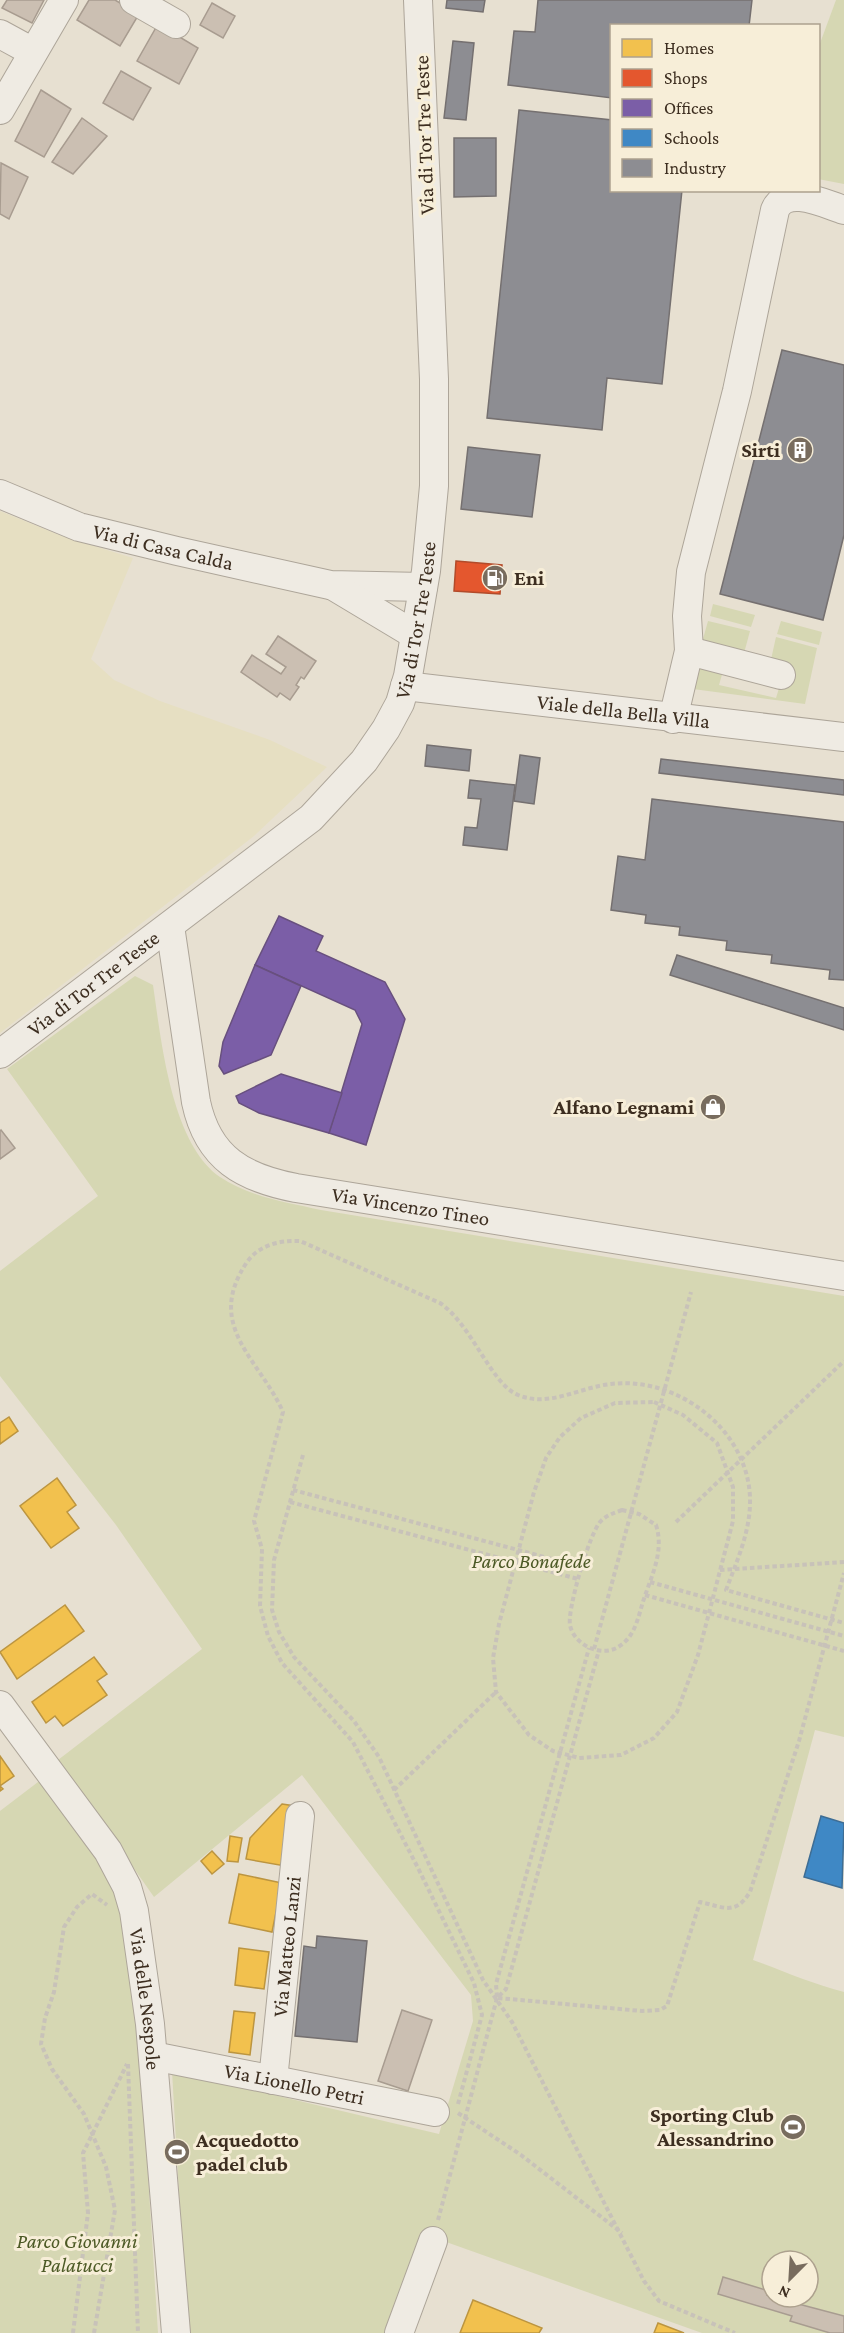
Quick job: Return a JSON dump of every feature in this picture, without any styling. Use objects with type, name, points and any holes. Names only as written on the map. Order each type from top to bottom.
[{"type":"street","points":[[0,110],[64,0]]},
{"type":"street","points":[[134,0],[176,24]]},
{"type":"street","name":"Via di Tor Tre Teste","points":[[0,1054],[284,840],[327,802],[381,738],[396,711],[405,686],[415,635],[433,502],[434,379],[418,0]]},
{"type":"street","points":[[0,34],[33,52]]},
{"type":"street","points":[[673,719],[689,651],[687,604],[691,572],[738,391],[775,210],[781,200],[790,196],[844,210]]},
{"type":"street","name":"Via di Casa Calda","points":[[0,494],[79,527],[330,585],[423,587]]},
{"type":"street","name":"Via di Casa Calda","points":[[330,585],[415,635]]},
{"type":"street","points":[[689,651],[781,675]]},
{"type":"street","name":"Viale della Bella Villa","points":[[405,686],[673,719],[844,737]]},
{"type":"street","name":"Via Vincenzo Tineo","points":[[170,926],[196,1102],[202,1127],[227,1160],[253,1177],[296,1188],[844,1276]]},
{"type":"street","name":"Via delle Nespole","points":[[0,1705],[108,1851],[127,1887],[136,1915],[143,1961],[136,2058],[176,2333]]},
{"type":"street","name":"Via Matteo Lanzi","points":[[273,2079],[300,1816]]},
{"type":"street","name":"Via Lionello Petri","points":[[136,2058],[273,2079],[435,2112]]},
{"type":"street","points":[[399,2333],[433,2241]]},
{"type":"path","points":[[622,2233],[466,2117],[455,2112],[482,2015],[474,1983],[353,1742],[282,1663],[268,1636],[260,1606],[262,1549],[254,1521],[282,1412],[275,1395],[244,1352],[234,1331],[230,1306],[240,1273],[252,1256],[267,1246],[284,1240],[300,1241],[410,1288],[453,1312],[468,1330],[500,1381],[516,1395],[531,1399],[551,1399],[578,1390],[612,1383],[638,1384],[688,1400],[712,1418],[727,1434],[742,1458],[750,1498],[749,1524],[726,1590],[844,1623]]},
{"type":"path","points":[[433,2241],[497,1998],[496,1984],[560,1753],[633,1512],[691,1292]]},
{"type":"path","points":[[676,1522],[844,1361]]},
{"type":"path","points":[[654,1402],[660,1405],[683,1415],[717,1443],[733,1487],[733,1521],[709,1613],[676,1712],[654,1738],[621,1755],[579,1758],[560,1753],[529,1735],[496,1692],[493,1658],[515,1562],[546,1458],[560,1437],[581,1418],[615,1403],[654,1402]]},
{"type":"path","points":[[303,1455],[274,1560],[272,1610],[279,1632],[294,1657],[354,1721],[379,1757],[483,1980],[512,2022],[622,2233],[644,2281],[659,2301],[735,2333]]},
{"type":"path","points":[[293,1490],[582,1567]]},
{"type":"path","points":[[290,1502],[578,1579]]},
{"type":"path","points":[[622,1510],[633,1512],[656,1525],[659,1534],[659,1552],[650,1582],[630,1635],[621,1646],[609,1651],[591,1648],[580,1643],[570,1625],[569,1613],[578,1579],[600,1522],[622,1510]]},
{"type":"path","points":[[720,1570],[844,1562]]},
{"type":"path","points":[[497,1998],[642,2012],[660,2010],[667,2006],[700,1902],[733,1909],[742,1905],[750,1892],[799,1741],[844,1573]]},
{"type":"path","points":[[650,1582],[844,1636]]},
{"type":"path","points":[[645,1594],[844,1651]]},
{"type":"path","points":[[497,1998],[506,1989],[599,1650]]},
{"type":"path","points":[[394,1790],[496,1692]]},
{"type":"path","points":[[94,2333],[115,2210],[106,2167],[84,2114],[52,2069],[41,2044],[45,2018],[54,1992],[64,1927],[86,1897],[92,1894],[110,1907]]},
{"type":"path","points":[[73,2333],[88,2213],[82,2159],[92,2133],[136,2058]]},
{"type":"path","points":[[136,2058],[138,2333]]},
{"type":"shaded area","points":[[0,511],[62,536],[133,558],[91,659],[114,680],[160,701],[270,740],[327,767],[254,836],[0,1033]]},
{"type":"green space","points":[[836,0],[844,0],[844,184],[820,179],[820,43]]},
{"type":"green space","points":[[713,604],[755,615],[751,627],[710,616]]},
{"type":"green space","points":[[708,621],[750,631],[743,657],[701,646]]},
{"type":"green space","points":[[781,621],[822,632],[819,645],[777,634]]},
{"type":"green space","points":[[776,637],[817,648],[805,704],[693,689],[700,665],[723,671],[719,685],[776,698],[780,685],[770,664]]},
{"type":"green space","name":"Parco Bonafede","points":[[135,976],[153,985],[171,1088],[179,1116],[190,1140],[203,1161],[220,1177],[232,1184],[269,1198],[321,1210],[844,1296],[844,1737],[815,1730],[753,1960],[844,1992],[844,2333],[702,2333],[421,2233],[385,2333],[187,2333],[172,2071],[439,2134],[473,2021],[471,1995],[302,1775],[154,1897],[58,1760],[202,1649],[116,1525],[0,1376],[0,1271],[98,1196],[7,1069]]},
{"type":"green space","name":"Parco Giovanni Palatucci","points":[[42,1779],[112,1879],[129,1924],[139,2033],[158,2333],[0,2333],[0,1811]]},
{"type":"building: Homes","points":[[9,1417],[18,1431],[0,1444],[0,1423]]},
{"type":"building: Homes","points":[[57,1478],[76,1505],[67,1512],[79,1528],[51,1548],[20,1506]]},
{"type":"building: Homes","points":[[65,1605],[84,1631],[17,1679],[0,1652]]},
{"type":"building: Homes","points":[[94,1657],[107,1674],[97,1681],[107,1695],[63,1726],[55,1716],[46,1723],[32,1702]]},
{"type":"building: Homes","points":[[0,1756],[14,1776],[0,1786]]},
{"type":"building: Homes","points":[[282,1804],[295,1806],[285,1866],[246,1859],[250,1838]]},
{"type":"building: Homes","points":[[230,1836],[242,1838],[238,1862],[227,1861]]},
{"type":"building: Homes","points":[[212,1851],[224,1864],[212,1874],[201,1861]]},
{"type":"building: Homes","points":[[239,1874],[282,1883],[272,1932],[229,1923]]},
{"type":"building: Homes","points":[[239,1948],[269,1952],[264,1989],[235,1985]]},
{"type":"building: Homes","points":[[234,2011],[255,2013],[250,2055],[229,2052]]},
{"type":"building: Homes","points":[[473,2300],[542,2328],[539,2333],[460,2333]]},
{"type":"building: Homes","points":[[658,2323],[684,2333],[654,2333]]},
{"type":"building: Shops","points":[[456,561],[502,565],[500,594],[454,591]]},
{"type":"building: Offices","points":[[279,916],[323,936],[316,951],[385,982],[405,1019],[366,1145],[329,1133],[362,1024],[355,1010],[255,965]]},
{"type":"building: Offices","points":[[255,965],[301,986],[271,1055],[224,1074],[219,1066],[223,1042]]},
{"type":"building: Offices","points":[[281,1074],[342,1093],[329,1133],[259,1113],[239,1103],[236,1096]]},
{"type":"building: Schools","points":[[821,1816],[844,1823],[842,1888],[804,1877]]},
{"type":"building: Industry","points":[[447,0],[485,0],[483,12],[446,8]]},
{"type":"building: Industry","points":[[538,0],[752,0],[749,24],[610,24],[610,98],[508,85],[514,31],[535,32]]},
{"type":"building: Industry","points":[[453,41],[474,43],[466,120],[444,118]]},
{"type":"building: Industry","points":[[519,110],[610,120],[610,192],[682,192],[662,384],[607,378],[602,430],[487,418]]},
{"type":"building: Industry","points":[[454,138],[496,138],[496,196],[454,197]]},
{"type":"building: Industry","name":"Sirti","points":[[782,350],[844,365],[844,535],[823,620],[720,594]]},
{"type":"building: Industry","points":[[468,447],[540,455],[532,517],[461,509]]},
{"type":"building: Industry","points":[[427,745],[471,750],[469,771],[425,766]]},
{"type":"building: Industry","points":[[520,755],[540,758],[534,804],[514,801]]},
{"type":"building: Industry","points":[[661,759],[844,780],[844,795],[659,773]]},
{"type":"building: Industry","points":[[470,780],[515,785],[507,850],[463,845],[465,827],[477,828],[481,799],[468,798]]},
{"type":"building: Industry","points":[[652,799],[844,822],[844,980],[829,979],[830,970],[771,963],[772,955],[726,950],[727,941],[679,935],[680,927],[645,923],[646,915],[611,910],[618,856],[645,860]]},
{"type":"building: Industry","points":[[677,955],[844,1008],[844,1030],[670,975]]},
{"type":"building: Industry","points":[[317,1936],[367,1941],[357,2042],[295,2036],[304,1946],[316,1948]]},
{"type":"building: Other","points":[[7,0],[44,0],[32,23],[2,8]]},
{"type":"building: Other","points":[[89,0],[115,0],[139,14],[120,46],[77,20]]},
{"type":"building: Other","points":[[212,3],[235,16],[223,38],[200,25]]},
{"type":"building: Other","points":[[158,24],[198,48],[179,84],[137,61]]},
{"type":"building: Other","points":[[121,71],[151,88],[133,120],[103,103]]},
{"type":"building: Other","points":[[41,90],[71,109],[44,157],[15,141]]},
{"type":"building: Other","points":[[82,118],[107,136],[73,174],[52,162]]},
{"type":"building: Other","points":[[1,163],[28,177],[9,219],[0,214]]},
{"type":"building: Other","points":[[278,636],[316,661],[304,679],[301,677],[296,685],[299,687],[290,700],[280,693],[277,697],[241,672],[252,655],[281,674],[286,667],[266,654]]},
{"type":"building: Other","points":[[0,1131],[15,1148],[0,1159]]},
{"type":"building: Other","points":[[402,2010],[432,2020],[408,2091],[378,2081]]},
{"type":"building: Other","points":[[723,2277],[760,2288],[760,2306],[718,2294]]},
{"type":"building: Other","points":[[768,2309],[817,2309],[844,2316],[844,2333],[830,2333],[790,2321],[792,2316]]},
{"type":"place","name":"Sirti","points":[[800,450]]},
{"type":"place","name":"Eni","points":[[495,578]]},
{"type":"place","name":"Alfano Legnami","points":[[713,1107]]},
{"type":"place","name":"Sporting Club Alessandrino","points":[[793,2127]]},
{"type":"place","name":"Acquedotto padel club","points":[[177,2152]]}]
